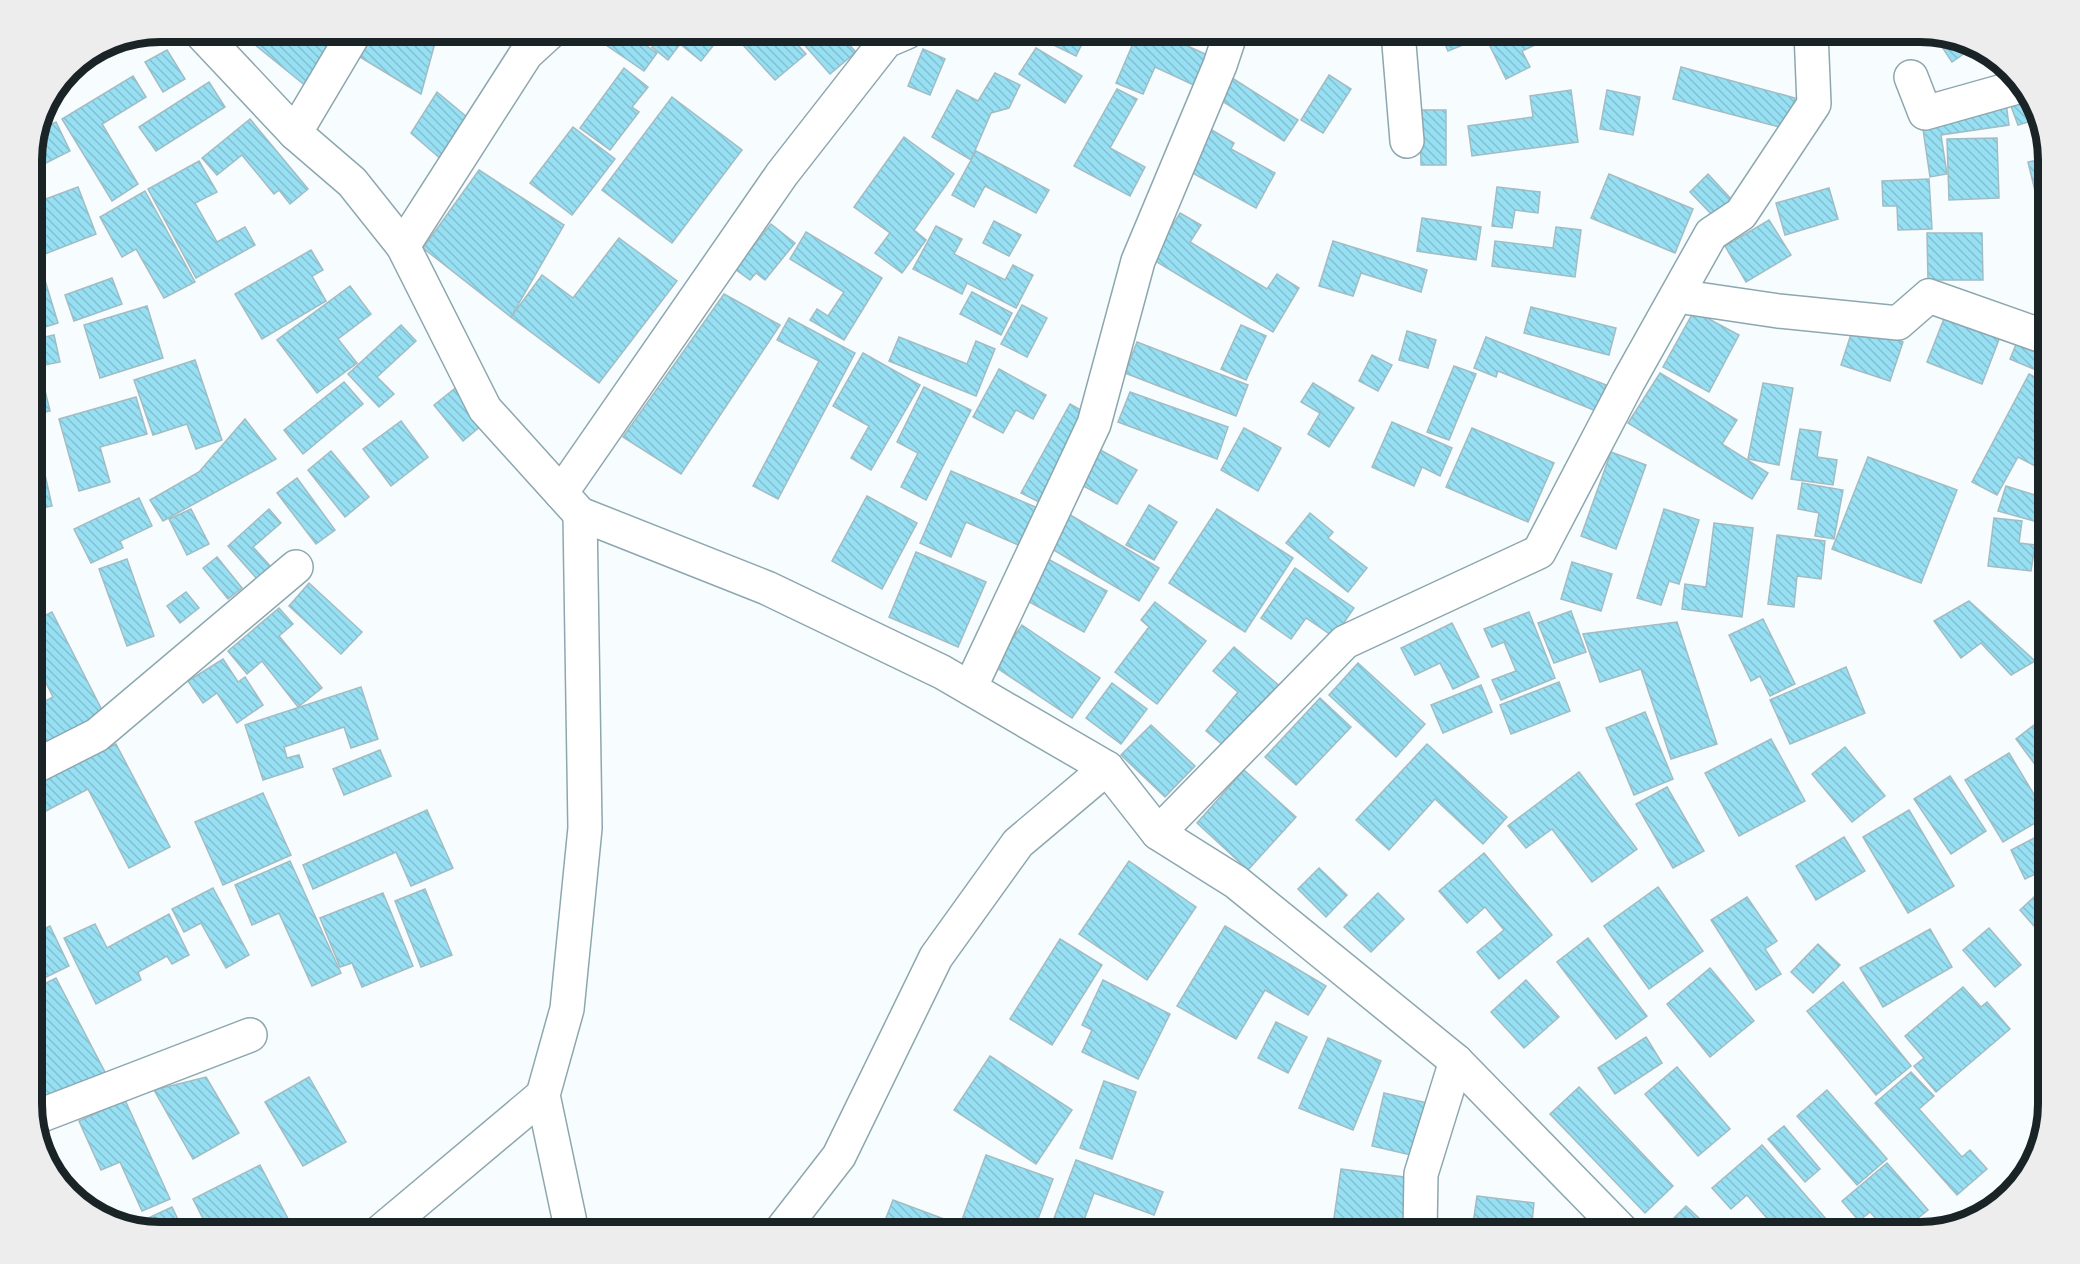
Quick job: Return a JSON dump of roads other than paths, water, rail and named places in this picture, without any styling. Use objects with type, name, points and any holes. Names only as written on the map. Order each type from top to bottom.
[{"type":"street","points":[[209,42],[295,133],[352,182],[403,246],[485,409],[571,504],[766,588],[942,672],[1107,768],[1158,832],[1236,882],[1456,1061],[1612,1222]]},
{"type":"street","points":[[295,133],[349,42]]},
{"type":"street","points":[[403,246],[526,54],[539,42]]},
{"type":"street","points":[[570,1222],[543,1095],[567,1010],[585,828],[571,504],[783,174],[885,42]]},
{"type":"street","points":[[970,688],[1094,424],[1138,261],[1228,42]]},
{"type":"street","points":[[1399,42],[1407,141]]},
{"type":"street","points":[[1158,832],[1346,642],[1539,552],[1628,382],[1712,234],[1741,214],[1814,104],[1812,42]]},
{"type":"street","points":[[1911,77],[1925,112],[2014,88]]},
{"type":"street","points":[[1677,296],[1778,311],[1898,323],[1929,296],[2038,334]]},
{"type":"street","points":[[42,763],[97,735],[296,567]]},
{"type":"street","points":[[788,1222],[838,1156],[936,957],[1018,843],[1107,768]]},
{"type":"street","points":[[42,1115],[250,1035]]},
{"type":"street","points":[[1420,1222],[1421,1174],[1456,1061]]},
{"type":"street","points":[[393,1222],[543,1095]]}]
